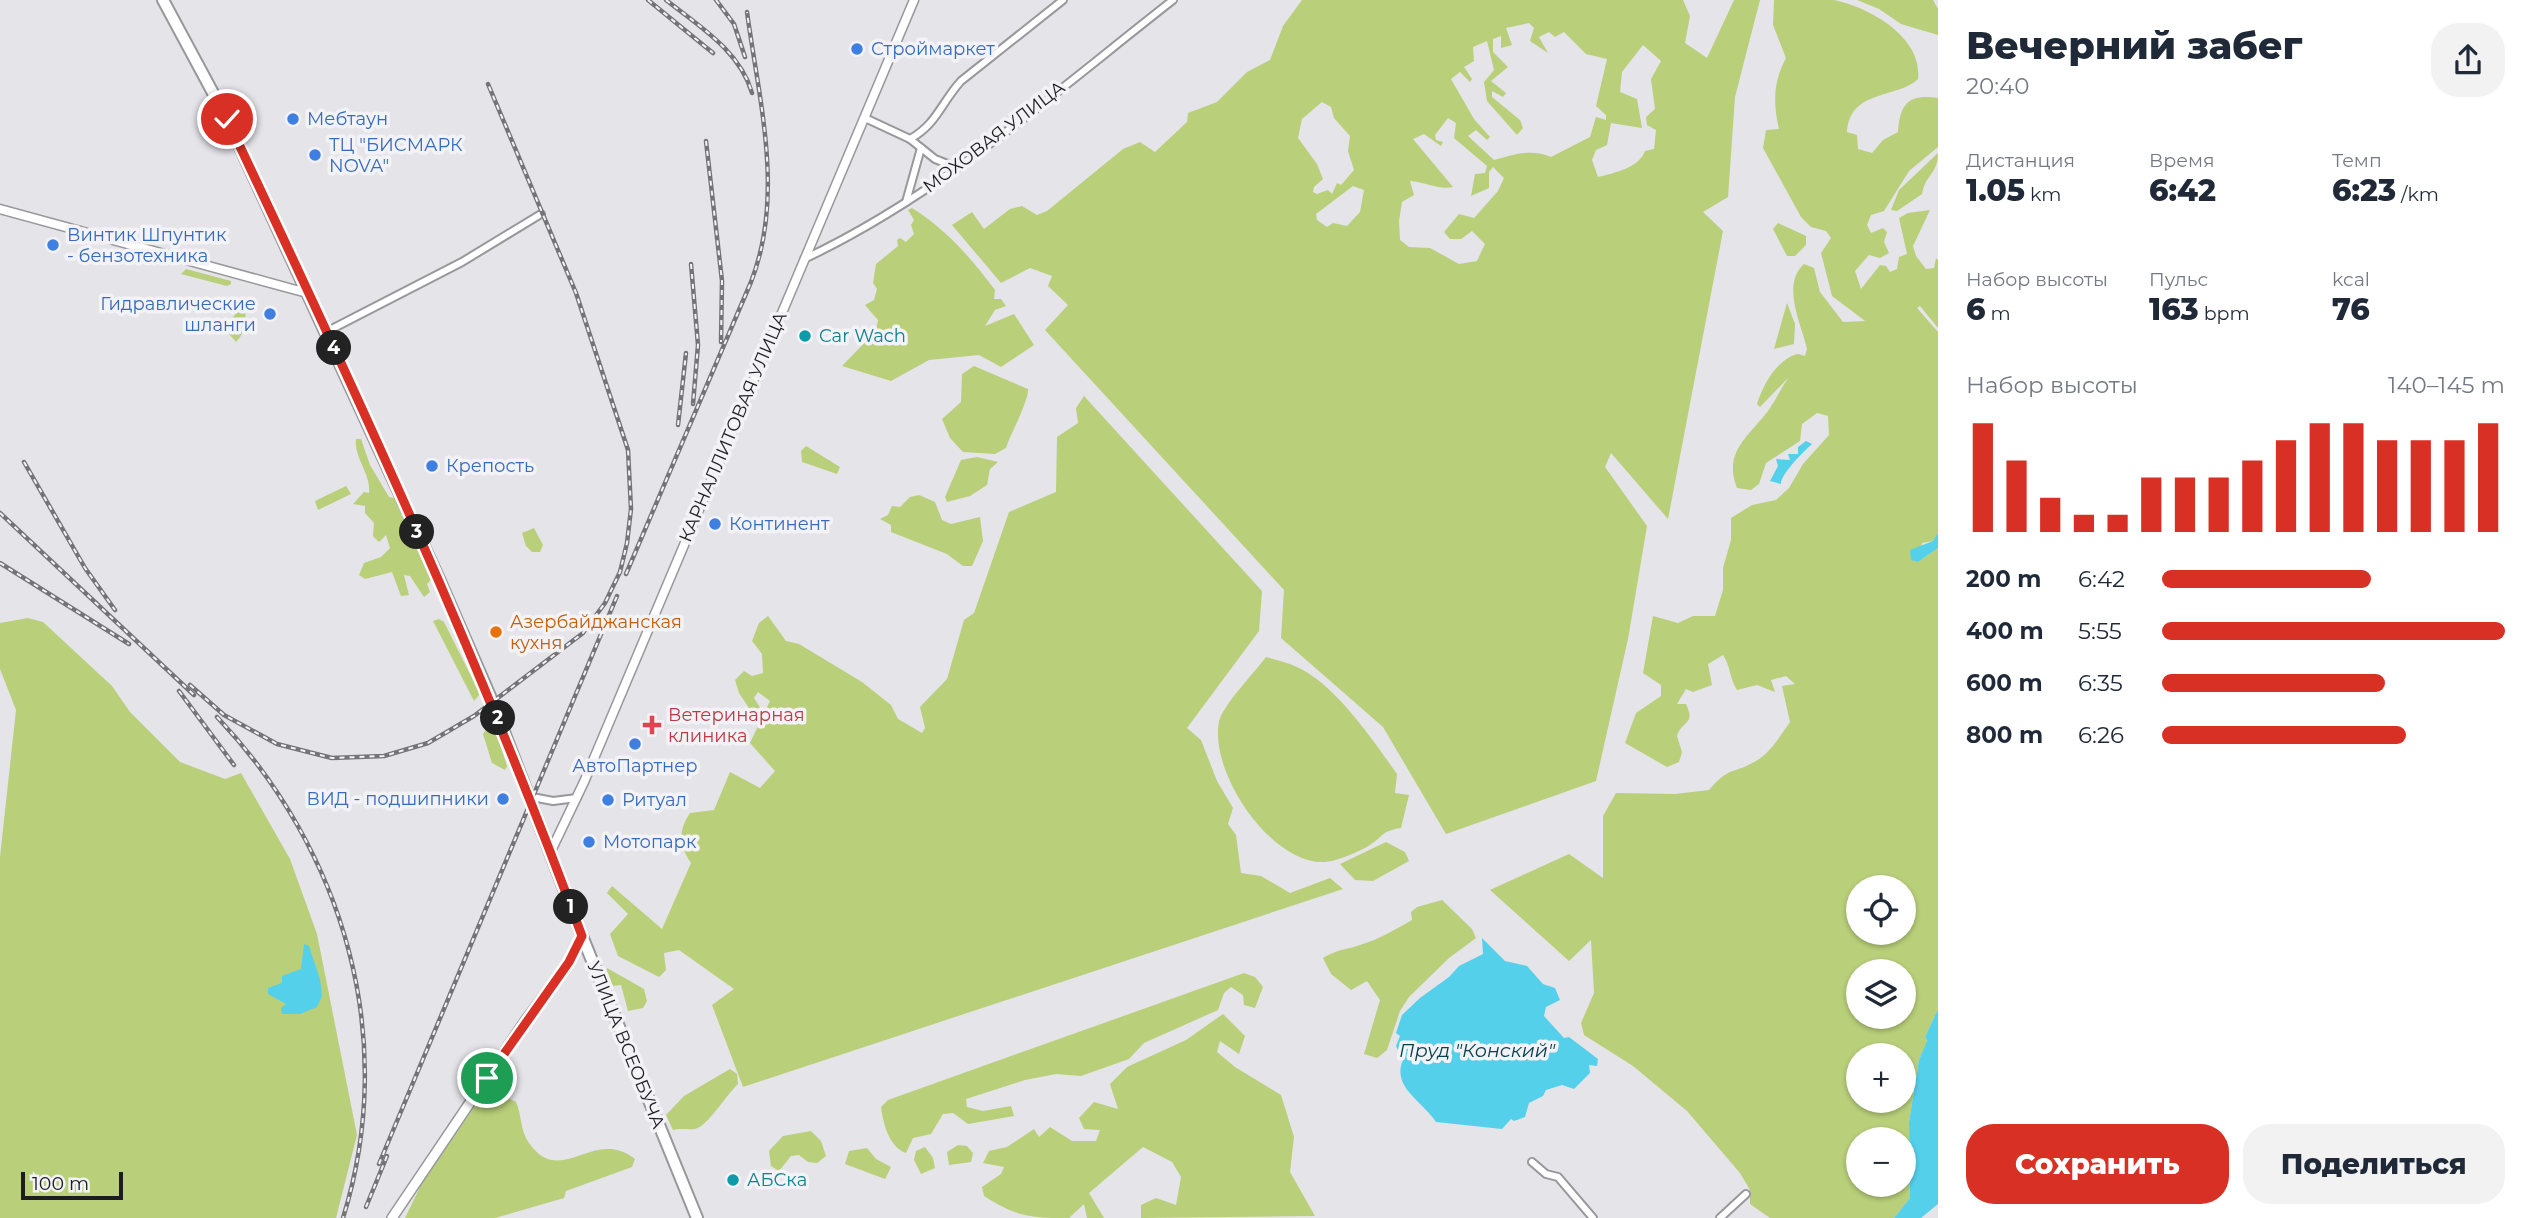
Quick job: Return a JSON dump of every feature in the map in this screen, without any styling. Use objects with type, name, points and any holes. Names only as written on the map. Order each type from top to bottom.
[{"type":"main road","name":"УЛИЦА ВСЕОБУЧА","points":[[163,0],[227,119],[439,579],[493,703],[582,936],[697,1218]]},
{"type":"main road","points":[[392,1218],[525,1021],[569,962],[582,936]]},
{"type":"street","name":"КАРНАЛЛИТОВАЯ УЛИЦА","points":[[550,853],[575,801],[914,0]]},
{"type":"street","points":[[910,139],[931,125],[948,96],[961,82],[1063,0]]},
{"type":"street","name":"МОХОВАЯ УЛИЦА","points":[[804,259],[855,235],[984,148],[1173,0]]},
{"type":"street","points":[[864,118],[910,139],[935,159],[955,167]]},
{"type":"street","points":[[906,202],[921,148]]},
{"type":"street","points":[[0,209],[307,293]]},
{"type":"street","points":[[326,332],[462,262],[541,214]]},
{"type":"street","points":[[527,796],[553,802],[575,801]]},
{"type":"street","points":[[1532,1162],[1546,1174],[1558,1177],[1593,1218]]},
{"type":"street","points":[[1720,1218],[1746,1194]]},
{"type":"green space","points":[[1302,0],[1683,0],[1690,16],[1685,43],[1707,58],[1734,0],[1760,0],[1735,97],[1728,197],[1703,212],[1723,231],[1668,519],[1611,453],[1605,467],[1647,526],[1628,639],[1596,781],[1446,834],[1383,727],[1281,638],[1284,590],[1045,330],[1068,305],[1048,286],[1052,276],[1030,268],[1001,283],[952,225],[972,212],[984,229],[1010,209],[1022,206],[1037,215],[1047,211],[1123,149],[1140,142],[1155,152],[1187,122],[1188,113],[1217,102],[1247,72],[1270,60],[1283,26]],"holes":[[[1529,23],[1534,28],[1530,41],[1548,53],[1539,37],[1549,32],[1555,37],[1564,32],[1586,54],[1607,59],[1596,106],[1606,115],[1606,120],[1596,117],[1590,137],[1551,157],[1529,153],[1494,160],[1468,136],[1476,130],[1487,140],[1490,137],[1474,119],[1451,79],[1460,72],[1470,82],[1472,79],[1464,67],[1474,61],[1473,47],[1487,41],[1494,70],[1484,82],[1487,101],[1517,135],[1523,128],[1520,120],[1492,97],[1492,91],[1503,97],[1506,93],[1491,81],[1508,67],[1493,52],[1493,39],[1501,36],[1501,48],[1512,45],[1506,28]],[[1643,45],[1661,61],[1651,79],[1655,109],[1646,117],[1647,125],[1656,130],[1654,149],[1645,151],[1637,162],[1625,169],[1598,177],[1592,160],[1596,150],[1607,145],[1611,123],[1642,128],[1637,99],[1620,92],[1622,72]],[[1322,102],[1331,107],[1334,118],[1350,136],[1348,151],[1354,170],[1341,185],[1337,183],[1332,194],[1328,190],[1317,194],[1313,192],[1314,187],[1323,179],[1317,164],[1298,138],[1302,119]],[[1448,118],[1456,123],[1454,138],[1487,166],[1485,173],[1475,174],[1471,196],[1489,188],[1489,172],[1493,167],[1504,178],[1498,191],[1474,218],[1459,214],[1444,232],[1450,239],[1461,239],[1472,231],[1485,244],[1477,261],[1459,264],[1430,248],[1409,247],[1400,240],[1402,202],[1414,195],[1410,181],[1453,187],[1413,139],[1424,134],[1441,146],[1443,142],[1436,140],[1435,135]],[[1353,186],[1364,190],[1360,212],[1347,226],[1333,223],[1327,227],[1317,220],[1316,214]]]},
{"type":"green space","points":[[1774,0],[1834,0],[1848,4],[1877,17],[1903,37],[1917,64],[1918,79],[1898,90],[1865,102],[1856,108],[1850,118],[1847,132],[1857,135],[1858,149],[1872,153],[1883,140],[1898,132],[1901,114],[1908,103],[1913,99],[1938,98],[1938,147],[1909,171],[1884,211],[1871,215],[1867,225],[1871,233],[1883,228],[1887,232],[1884,242],[1889,253],[1880,258],[1869,255],[1855,271],[1861,289],[1880,265],[1886,266],[1890,272],[1897,269],[1899,257],[1907,254],[1899,218],[1908,213],[1930,210],[1913,246],[1916,256],[1926,269],[1934,268],[1936,258],[1938,260],[1938,328],[1920,306],[1917,308],[1938,332],[1938,532],[1933,541],[1922,543],[1918,562],[1938,548],[1938,1009],[1925,1037],[1927,1042],[1919,1060],[1916,1079],[1916,1043],[1846,1043],[1846,1113],[1910,1113],[1909,1127],[1846,1127],[1846,1197],[1910,1197],[1894,1218],[1770,1218],[1750,1204],[1750,1190],[1740,1173],[1687,1111],[1633,1066],[1584,1035],[1581,1023],[1594,993],[1591,940],[1569,961],[1490,890],[1569,854],[1603,878],[1603,816],[1616,793],[1675,794],[1709,790],[1727,774],[1766,753],[1790,722],[1782,686],[1795,684],[1786,676],[1771,680],[1775,692],[1757,685],[1737,690],[1723,655],[1708,664],[1712,685],[1693,692],[1686,689],[1677,704],[1686,704],[1690,716],[1677,736],[1682,752],[1679,762],[1667,767],[1625,743],[1636,713],[1661,696],[1661,685],[1643,673],[1653,616],[1678,623],[1693,616],[1715,616],[1723,590],[1723,568],[1731,540],[1731,518],[1752,505],[1776,500],[1789,488],[1803,464],[1829,435],[1828,416],[1817,413],[1802,424],[1800,441],[1766,463],[1759,484],[1751,490],[1737,488],[1733,475],[1735,455],[1789,377],[1760,407],[1757,404],[1763,389],[1784,361],[1798,354],[1805,356],[1807,349],[1793,293],[1797,273],[1804,264],[1814,268],[1820,292],[1843,322],[1865,321],[1832,296],[1821,253],[1831,238],[1826,231],[1811,227],[1801,217],[1763,148],[1766,130],[1779,129],[1775,93],[1786,58],[1773,25]]},
{"type":"green space","points":[[1857,0],[1933,0],[1938,9],[1938,35],[1901,24],[1879,9]]},
{"type":"green space","points":[[1938,153],[1936,166],[1922,194],[1897,211],[1891,210],[1899,190]]},
{"type":"green space","points":[[912,208],[936,225],[957,245],[995,290],[994,299],[1001,299],[1006,306],[995,310],[985,326],[1014,314],[1034,345],[1001,367],[979,355],[929,360],[891,381],[842,366],[876,331],[878,320],[865,305],[874,300],[877,289],[873,283],[876,264],[898,246],[897,240],[900,238],[906,242],[914,234],[911,225],[914,220],[908,210]]},
{"type":"green space","points":[[1778,223],[1806,236],[1806,245],[1795,256],[1787,256],[1773,229]]},
{"type":"green space","points":[[186,269],[231,281],[231,284],[227,286],[181,274]]},
{"type":"green space","points":[[1787,303],[1795,324],[1794,344],[1774,349]]},
{"type":"green space","points":[[243,305],[245,324],[236,342],[224,328]]},
{"type":"green space","points":[[974,366],[1028,389],[1023,409],[1006,448],[995,454],[963,452],[950,438],[942,419],[961,402],[962,374]]},
{"type":"green space","points":[[1084,396],[1262,591],[1259,631],[1187,728],[1201,740],[1217,781],[1233,808],[1228,824],[1236,835],[1241,873],[1261,876],[1290,893],[1330,878],[1343,889],[743,1087],[712,1005],[734,989],[679,950],[664,953],[666,970],[659,977],[618,956],[610,934],[628,914],[607,893],[612,886],[662,929],[691,863],[681,838],[683,826],[690,813],[714,810],[730,772],[760,788],[775,771],[750,743],[770,701],[758,692],[754,698],[761,709],[755,717],[739,693],[735,680],[744,671],[752,676],[763,673],[762,654],[752,641],[759,623],[768,616],[786,641],[799,644],[862,682],[891,705],[898,719],[922,733],[925,728],[920,707],[947,679],[964,620],[974,613],[1009,512],[1056,492],[1057,437],[1078,423],[1076,408]]},
{"type":"green space","points":[[356,439],[361,439],[370,465],[389,497],[394,498],[431,580],[427,584],[430,592],[424,597],[410,576],[404,575],[409,595],[401,596],[392,572],[365,579],[359,575],[364,563],[381,557],[390,548],[386,535],[379,542],[373,536],[374,523],[365,513],[365,506],[353,504],[364,492],[369,493],[368,479],[357,453]]},
{"type":"green space","points":[[806,446],[840,467],[837,474],[802,462],[801,451]]},
{"type":"green space","points":[[977,457],[998,462],[990,469],[987,485],[970,496],[947,502],[945,497],[961,460]]},
{"type":"green space","points":[[346,486],[351,494],[318,510],[315,501]]},
{"type":"green space","points":[[919,495],[935,502],[942,520],[951,524],[980,517],[983,541],[972,566],[963,566],[947,554],[891,532],[891,525],[880,519],[888,515],[892,506],[900,507],[910,497]]},
{"type":"green space","points":[[534,528],[543,545],[540,552],[532,552],[526,546],[522,533]]},
{"type":"green space","points":[[28,618],[43,622],[112,686],[130,712],[180,762],[225,779],[241,773],[290,859],[317,934],[357,1135],[336,1218],[0,1218],[0,857],[16,710],[0,669],[0,623]]},
{"type":"green space","points":[[439,619],[444,622],[480,694],[474,701],[433,621]]},
{"type":"green space","points":[[1266,657],[1293,665],[1311,675],[1339,699],[1365,730],[1397,774],[1395,793],[1409,795],[1401,828],[1386,832],[1354,853],[1325,862],[1305,859],[1284,848],[1265,832],[1248,812],[1224,765],[1218,742],[1219,722],[1232,698]]},
{"type":"green space","points":[[491,727],[496,732],[507,766],[505,770],[492,763],[483,734]]},
{"type":"green space","points":[[1386,842],[1405,852],[1409,861],[1373,881],[1355,880],[1340,864]]},
{"type":"green space","points":[[1442,900],[1472,929],[1476,938],[1449,958],[1409,997],[1400,1011],[1387,1050],[1377,1058],[1364,1054],[1380,1000],[1367,981],[1351,990],[1331,974],[1323,958],[1380,937],[1412,920],[1411,912],[1417,907]]},
{"type":"green space","points":[[607,968],[644,989],[647,1001],[643,1008],[628,1011],[621,985],[612,986],[606,975]]},
{"type":"green space","points":[[1244,973],[1255,977],[1263,987],[1255,1008],[1244,1005],[1243,995],[1231,987],[1224,993],[1218,1010],[1144,1043],[1129,1059],[1081,1076],[1056,1074],[1025,1080],[966,1099],[967,1107],[983,1111],[1011,1106],[1014,1116],[968,1124],[953,1113],[943,1114],[931,1134],[913,1138],[906,1153],[895,1146],[888,1134],[881,1107],[888,1100]]},
{"type":"green space","points":[[1223,1014],[1245,1036],[1239,1054],[1220,1041],[1217,1052],[1235,1067],[1281,1095],[1294,1137],[1290,1172],[1315,1216],[1141,1218],[1141,1205],[1156,1198],[1176,1205],[1181,1177],[1172,1162],[1143,1147],[1089,1193],[1104,1218],[1087,1218],[1084,1204],[1069,1218],[1025,1215],[984,1196],[982,1187],[1001,1174],[1004,1167],[983,1163],[989,1151],[1007,1147],[1034,1129],[1039,1137],[1050,1127],[1072,1141],[1096,1141],[1100,1130],[1084,1129],[1079,1118],[1094,1102],[1118,1109],[1110,1084],[1127,1067],[1186,1040]]},
{"type":"green space","points":[[730,1069],[737,1074],[738,1084],[711,1116],[695,1129],[673,1130],[666,1115],[684,1096]]},
{"type":"green space","points":[[496,1092],[516,1102],[526,1138],[541,1156],[566,1160],[605,1149],[620,1151],[635,1159],[632,1167],[566,1191],[564,1198],[495,1218],[405,1218],[422,1183],[475,1106],[484,1095]]},
{"type":"green space","points":[[811,1131],[821,1141],[826,1156],[817,1163],[808,1162],[799,1155],[791,1156],[779,1171],[771,1166],[769,1151],[783,1136]]},
{"type":"green space","points":[[958,1145],[967,1146],[973,1153],[971,1162],[949,1165],[947,1152]]},
{"type":"green space","points":[[925,1147],[933,1158],[935,1168],[921,1174],[914,1160],[916,1151]]},
{"type":"green space","points":[[867,1148],[876,1159],[891,1167],[885,1179],[845,1164],[849,1151]]},
{"type":"water","points":[[1806,441],[1812,444],[1788,469],[1781,484],[1770,481],[1778,466],[1776,459],[1790,460],[1788,454],[1798,454],[1798,447]]},
{"type":"water","points":[[1938,532],[1938,548],[1918,562],[1911,560],[1910,550],[1933,541]]},
{"type":"water","name":"Пруд \"Конский\"","points":[[1482,938],[1505,961],[1527,966],[1543,984],[1555,988],[1560,1000],[1546,1007],[1544,1016],[1564,1038],[1569,1037],[1598,1059],[1597,1066],[1589,1065],[1590,1073],[1574,1089],[1562,1085],[1546,1090],[1543,1096],[1529,1103],[1525,1117],[1514,1121],[1511,1119],[1502,1129],[1436,1122],[1405,1086],[1400,1070],[1403,1060],[1396,1046],[1400,1036],[1396,1033],[1402,1015],[1459,966],[1483,954]]},
{"type":"water","points":[[304,944],[309,946],[320,979],[322,996],[317,1007],[300,1014],[282,1014],[281,1008],[286,1004],[268,994],[268,988],[282,983],[282,976],[301,969]]},
{"type":"water","points":[[1938,1009],[1938,1204],[1921,1218],[1894,1218],[1910,1197],[1916,1197],[1916,1127],[1909,1127],[1909,1122],[1910,1113],[1916,1113],[1916,1079],[1919,1060],[1927,1041],[1925,1037]]},
{"type":"railway","points":[[648,0],[713,53]]},
{"type":"railway","points":[[666,0],[717,40],[738,64],[752,93]]},
{"type":"railway","points":[[716,0],[734,24],[745,57]]},
{"type":"railway","points":[[626,574],[751,282],[761,249],[768,182],[766,148],[747,12]]},
{"type":"railway","points":[[190,685],[224,715],[277,744],[332,758],[384,756],[428,743],[474,716],[583,633],[605,603],[620,572],[627,543],[631,509],[628,450],[576,293],[488,84]]},
{"type":"railway","points":[[706,141],[722,281],[721,342]]},
{"type":"railway","points":[[691,264],[698,345],[693,404]]},
{"type":"railway","points":[[678,425],[686,353]]},
{"type":"railway","points":[[24,462],[85,568],[115,610]]},
{"type":"railway","points":[[0,513],[194,695]]},
{"type":"railway","points":[[0,563],[129,644]]},
{"type":"railway","points":[[379,1164],[617,596]]},
{"type":"railway","points":[[179,691],[234,765]]},
{"type":"railway","points":[[217,717],[261,770],[298,826],[327,887],[349,950],[361,1016],[365,1083],[359,1150],[343,1218]]},
{"type":"railway","points":[[366,1207],[387,1156]]},
{"type":"place","name":"Строймаркет","points":[[857,49]]},
{"type":"place","name":"Мебтаун","points":[[293,119]]},
{"type":"place","name":"ТЦ \"БИСМАРК NOVA\"","points":[[315,155]]},
{"type":"place","name":"Винтик Шпунтик - бензотехника","points":[[53,245]]},
{"type":"place","name":"Гидравлические шланги","points":[[270,314]]},
{"type":"place","name":"Car Wach","points":[[805,336]]},
{"type":"place","name":"Крепость","points":[[432,466]]},
{"type":"place","name":"Континент","points":[[715,524]]},
{"type":"place","name":"Азербайджанская кухня","points":[[496,632]]},
{"type":"place","name":"Ветеринарная клиника","points":[[652,725]]},
{"type":"place","name":"АвтоПартнер","points":[[635,744]]},
{"type":"place","name":"ВИД - подшипники","points":[[503,799]]},
{"type":"place","name":"Ритуал","points":[[608,800]]},
{"type":"place","name":"Мотопарк","points":[[589,842]]},
{"type":"place","name":"АБСка","points":[[733,1180]]},
{"type":"route","points":[[227,119],[342,366],[493,703],[582,936],[569,962],[487,1078]]}]
